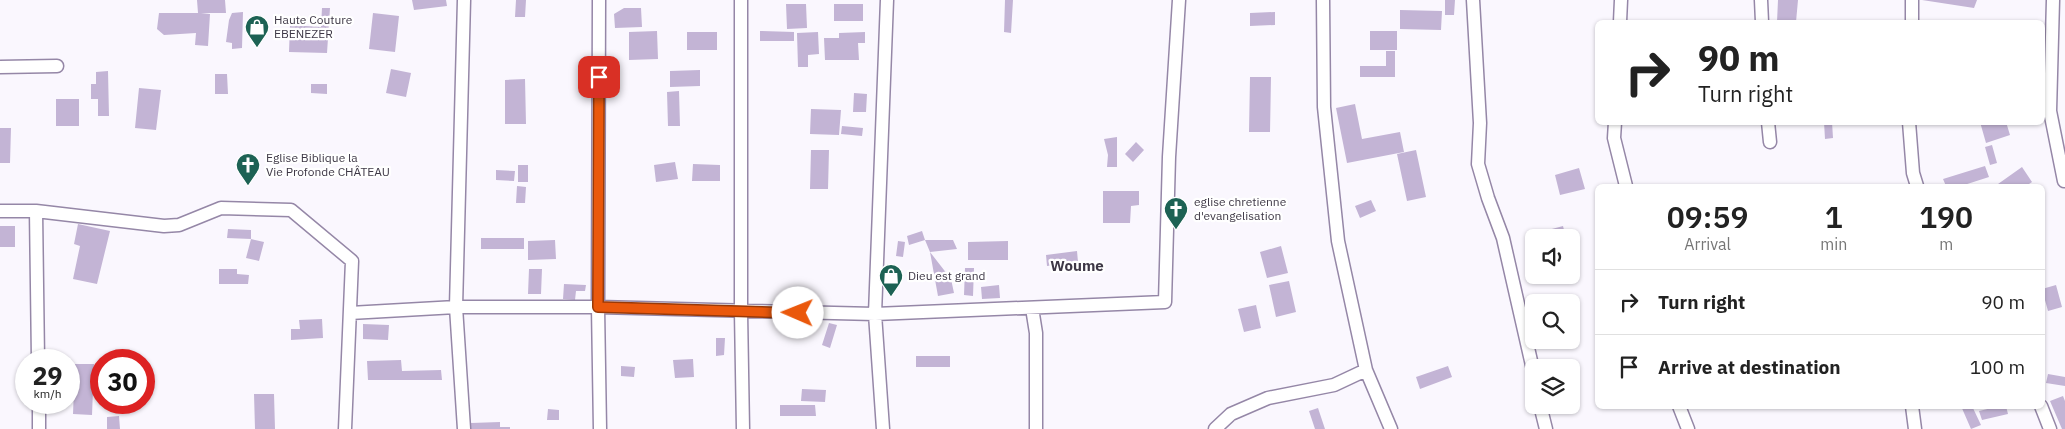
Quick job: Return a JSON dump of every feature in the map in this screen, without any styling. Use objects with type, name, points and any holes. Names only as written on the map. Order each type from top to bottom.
[{"type":"street","points":[[464,0],[456,307],[464,429]]},
{"type":"street","points":[[599,0],[598,307],[600,429]]},
{"type":"street","points":[[741,0],[743,429]]},
{"type":"street","points":[[883,429],[875,314],[887,0]]},
{"type":"street","points":[[350,313],[456,307],[598,307],[875,314],[1166,302],[1169,157],[1179,0]]},
{"type":"street","points":[[1324,0],[1324,107],[1338,241],[1366,370],[1391,429]]},
{"type":"street","points":[[1473,0],[1480,123],[1478,164],[1503,238],[1531,359]]},
{"type":"street","points":[[1620,20],[1621,0]]},
{"type":"street","points":[[1761,0],[1762,20]]},
{"type":"street","points":[[1912,0],[1912,20]]},
{"type":"street","points":[[2053,0],[2050,111],[2064,181]]},
{"type":"street","points":[[0,67],[57,66]]},
{"type":"street","points":[[1615,125],[1614,138],[1626,184]]},
{"type":"street","points":[[1768,125],[1770,142]]},
{"type":"street","points":[[1909,125],[1917,184]]},
{"type":"street","points":[[0,211],[36,211],[164,226],[179,225],[221,208],[291,210],[352,262],[346,429]]},
{"type":"street","points":[[36,211],[38,349]]},
{"type":"street","points":[[1032,308],[1036,333],[1036,429]]},
{"type":"street","points":[[1216,429],[1231,414],[1268,398],[1334,385],[1366,370]]},
{"type":"street","points":[[1680,409],[1688,429]]},
{"type":"street","points":[[1912,409],[1915,429]]},
{"type":"street","points":[[2042,409],[2050,429]]},
{"type":"street","points":[[39,414],[39,429]]},
{"type":"street","points":[[1542,414],[1546,429]]},
{"type":"building","points":[[197,0],[225,0],[226,13],[201,13],[210,14],[208,46],[195,45],[196,33],[164,35],[157,29],[159,13],[198,13]]},
{"type":"building","points":[[412,0],[446,0],[447,6],[414,10]]},
{"type":"building","points":[[516,0],[526,0],[525,17],[515,17]]},
{"type":"building","points":[[1005,0],[1013,0],[1011,33],[1004,32]]},
{"type":"building","points":[[1445,0],[1455,0],[1454,15],[1445,15]]},
{"type":"building","points":[[1778,0],[1798,0],[1796,20],[1777,20]]},
{"type":"building","points":[[1922,0],[1977,0],[1974,8]]},
{"type":"building","points":[[786,4],[806,4],[807,28],[787,29]]},
{"type":"building","points":[[834,4],[863,4],[863,21],[834,21]]},
{"type":"building","points":[[322,8],[330,8],[327,53],[289,52],[290,25],[321,27]]},
{"type":"building","points":[[624,8],[641,8],[642,27],[615,28],[614,14]]},
{"type":"building","points":[[1400,10],[1442,11],[1441,30],[1400,29]]},
{"type":"building","points":[[243,12],[242,48],[232,49],[232,43],[226,42],[229,20],[232,13]]},
{"type":"building","points":[[1275,12],[1275,25],[1250,26],[1250,13]]},
{"type":"building","points":[[373,13],[399,16],[395,52],[369,49]]},
{"type":"building","points":[[657,31],[658,59],[629,60],[629,32]]},
{"type":"building","points":[[760,31],[794,32],[794,41],[760,41]]},
{"type":"building","points":[[1370,31],[1397,31],[1397,50],[1370,50]]},
{"type":"building","points":[[687,32],[717,32],[717,50],[687,50]]},
{"type":"building","points":[[818,32],[819,54],[808,55],[808,67],[798,67],[797,33]]},
{"type":"building","points":[[865,32],[865,43],[858,43],[859,60],[825,60],[824,38],[839,38],[839,33]]},
{"type":"building","points":[[1386,51],[1395,51],[1395,77],[1360,77],[1360,66],[1386,66]]},
{"type":"building","points":[[391,69],[411,73],[406,97],[386,93]]},
{"type":"building","points":[[700,70],[700,86],[670,87],[670,71]]},
{"type":"building","points":[[108,71],[109,116],[98,116],[98,99],[91,99],[91,84],[96,84],[96,72]]},
{"type":"building","points":[[215,74],[227,74],[228,94],[215,94]]},
{"type":"building","points":[[1250,77],[1271,77],[1270,132],[1249,132]]},
{"type":"building","points":[[525,79],[526,124],[505,124],[505,80]]},
{"type":"building","points":[[311,84],[327,84],[327,94],[311,93]]},
{"type":"building","points":[[139,88],[161,90],[156,130],[135,128]]},
{"type":"building","points":[[679,91],[680,126],[668,126],[667,92]]},
{"type":"building","points":[[854,93],[867,94],[866,112],[853,112]]},
{"type":"building","points":[[56,99],[79,99],[79,126],[56,126]]},
{"type":"building","points":[[1355,104],[1362,139],[1400,132],[1404,152],[1347,163],[1336,108]]},
{"type":"building","points":[[811,109],[841,110],[839,135],[810,134]]},
{"type":"building","points":[[1824,125],[1832,125],[1833,138],[1825,139]]},
{"type":"building","points":[[1981,125],[2007,125],[2010,135],[1986,143]]},
{"type":"building","points":[[842,126],[863,128],[862,136],[841,134]]},
{"type":"building","points":[[0,128],[11,128],[10,163],[0,163]]},
{"type":"building","points":[[1117,137],[1117,167],[1107,167],[1108,155],[1104,139]]},
{"type":"building","points":[[1136,142],[1144,150],[1133,162],[1125,154]]},
{"type":"building","points":[[1992,145],[1997,163],[1990,165],[1985,147]]},
{"type":"building","points":[[811,150],[829,150],[828,189],[810,189]]},
{"type":"building","points":[[1416,150],[1426,197],[1407,201],[1397,154]]},
{"type":"building","points":[[675,162],[678,179],[656,182],[654,165]]},
{"type":"building","points":[[693,164],[720,165],[720,181],[692,181]]},
{"type":"building","points":[[518,165],[528,165],[528,182],[518,182]]},
{"type":"building","points":[[1985,166],[1989,177],[1967,184],[1945,184],[1943,179]]},
{"type":"building","points":[[2022,167],[2032,182],[2029,184],[1998,184]]},
{"type":"building","points":[[1579,168],[1585,189],[1560,195],[1555,175]]},
{"type":"building","points":[[496,170],[515,171],[514,181],[496,180]]},
{"type":"building","points":[[517,186],[526,187],[525,203],[516,203]]},
{"type":"building","points":[[1103,191],[1139,191],[1139,205],[1131,206],[1130,223],[1103,223]]},
{"type":"building","points":[[1371,200],[1376,211],[1360,218],[1355,206]]},
{"type":"building","points":[[78,224],[110,231],[97,284],[73,279],[80,246],[74,244]]},
{"type":"building","points":[[0,226],[15,226],[15,247],[0,247]]},
{"type":"building","points":[[1563,226],[1564,229],[1552,229]]},
{"type":"building","points":[[228,229],[251,230],[251,239],[227,238]]},
{"type":"building","points":[[922,231],[925,240],[909,245],[907,236]]},
{"type":"building","points":[[481,238],[524,238],[524,249],[481,249]]},
{"type":"building","points":[[251,239],[264,242],[259,261],[246,258]]},
{"type":"building","points":[[555,240],[556,259],[528,260],[528,241]]},
{"type":"building","points":[[925,240],[953,240],[957,249],[930,252]]},
{"type":"building","points":[[898,241],[905,242],[903,257],[896,256]]},
{"type":"building","points":[[1008,241],[1008,260],[968,260],[968,242]]},
{"type":"building","points":[[1281,246],[1288,273],[1267,278],[1260,252]]},
{"type":"building","points":[[1077,251],[1078,262],[1047,266],[1046,255]]},
{"type":"building","points":[[930,252],[951,279],[954,293],[938,296]]},
{"type":"building","points":[[965,268],[974,268],[973,296],[964,295]]},
{"type":"building","points":[[219,269],[237,269],[237,274],[249,275],[248,284],[219,284]]},
{"type":"building","points":[[529,269],[542,269],[541,294],[528,294]]},
{"type":"building","points":[[1289,281],[1296,312],[1276,317],[1269,285]]},
{"type":"building","points":[[564,284],[586,285],[585,291],[576,291],[575,300],[563,299]]},
{"type":"building","points":[[999,285],[1000,298],[982,299],[981,287]]},
{"type":"building","points":[[2056,285],[2062,307],[2048,311],[2045,300],[2045,288]]},
{"type":"building","points":[[1256,305],[1261,328],[1244,332],[1238,309]]},
{"type":"building","points":[[322,319],[323,338],[291,340],[291,329],[300,329],[299,320]]},
{"type":"building","points":[[829,323],[837,325],[830,348],[822,345]]},
{"type":"building","points":[[363,324],[389,325],[388,340],[363,339]]},
{"type":"building","points":[[716,338],[725,338],[724,355],[716,356]]},
{"type":"building","points":[[916,356],[950,356],[950,367],[916,367]]},
{"type":"building","points":[[693,359],[694,377],[675,378],[673,360]]},
{"type":"building","points":[[401,360],[402,371],[441,370],[442,380],[368,380],[367,361]]},
{"type":"building","points":[[80,364],[90,364],[90,414],[92,415],[73,414],[80,414]]},
{"type":"building","points":[[621,366],[635,367],[634,377],[621,376]]},
{"type":"building","points":[[1448,366],[1452,377],[1420,389],[1416,377]]},
{"type":"building","points":[[2048,374],[2065,377],[2065,386],[2046,383]]},
{"type":"building","points":[[802,389],[826,390],[825,402],[801,401]]},
{"type":"building","points":[[254,394],[274,394],[275,429],[255,429]]},
{"type":"building","points":[[2063,396],[2065,401],[2065,429],[2062,429],[2050,401]]},
{"type":"building","points":[[780,405],[815,405],[816,416],[780,416]]},
{"type":"building","points":[[1318,408],[1325,429],[1315,429],[1309,411]]},
{"type":"building","points":[[548,409],[559,410],[559,420],[547,420]]},
{"type":"building","points":[[1962,409],[1973,409],[1981,425],[1971,429]]},
{"type":"building","points":[[2007,409],[2008,414],[1982,420],[1979,411]]},
{"type":"building","points":[[119,416],[120,429],[107,429],[107,417]]},
{"type":"building","points":[[500,422],[500,427],[510,427],[510,429],[471,429],[471,423]]},
{"type":"place","name":"Haute Couture EBENEZER","points":[[257,48]]},
{"type":"place","name":"Eglise Biblique la Vie Profonde CHÂTEAU","points":[[248,186]]},
{"type":"place","name":"eglise chretienne d'evangelisation","points":[[1176,230]]},
{"type":"place","name":"Dieu est grand","points":[[891,297]]},
{"type":"district","name":"Woume","points":[[1077,266]]},
{"type":"route","points":[[599,77],[598,307],[798,313]]}]
